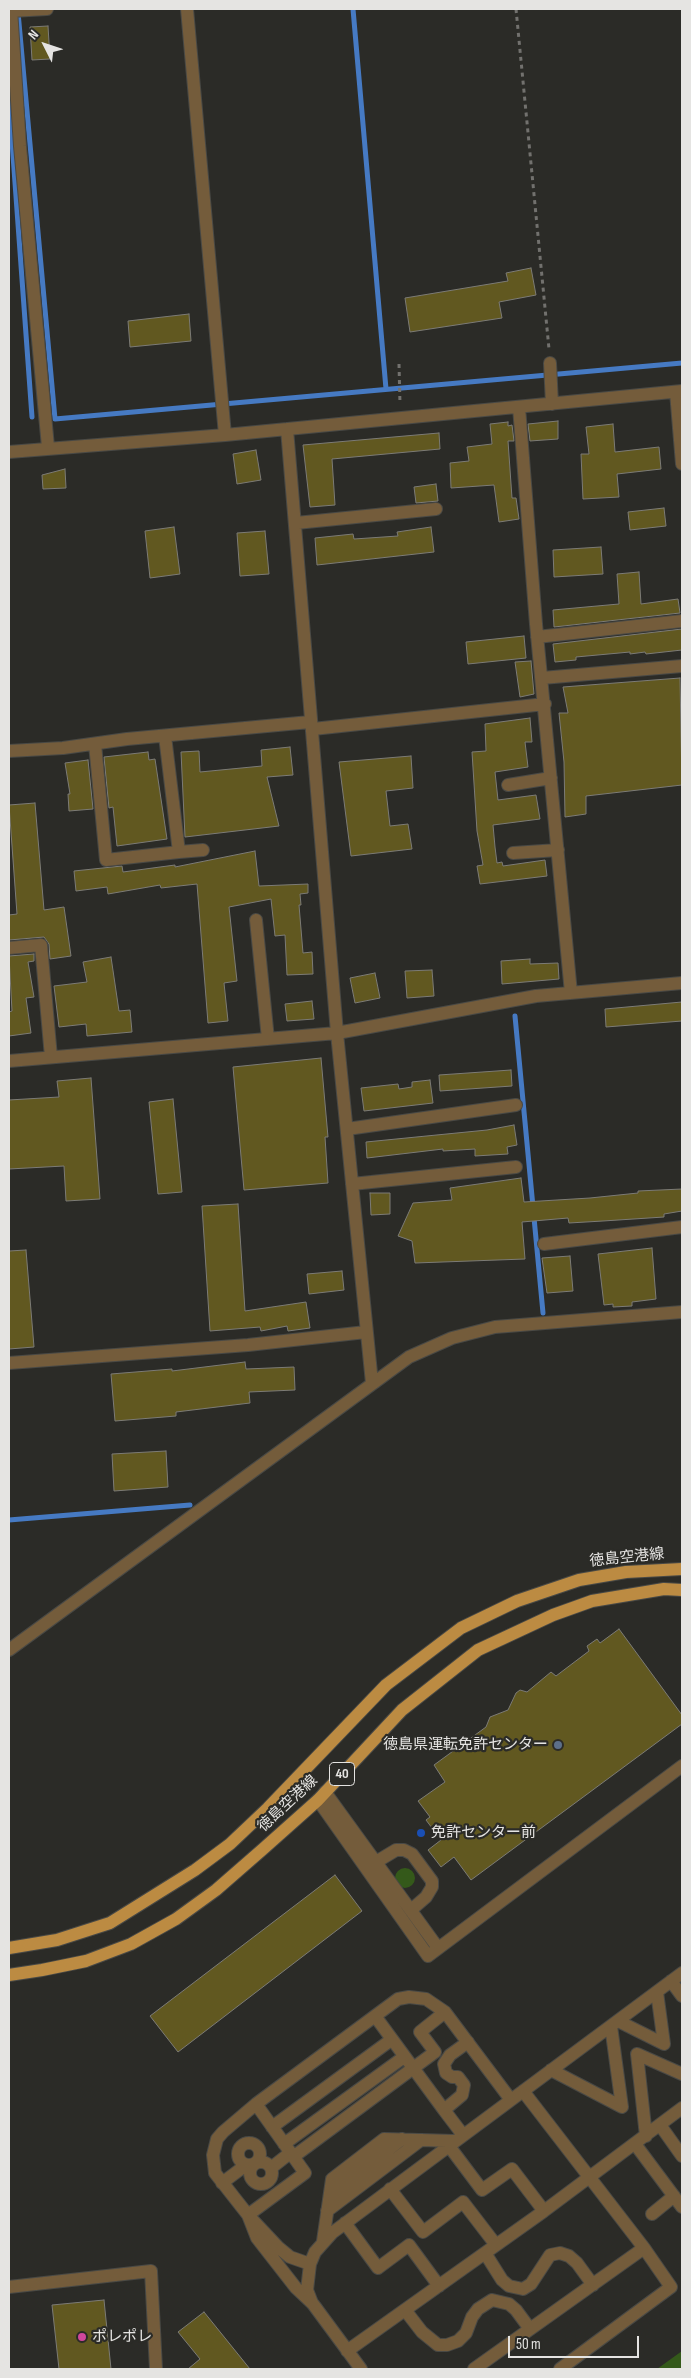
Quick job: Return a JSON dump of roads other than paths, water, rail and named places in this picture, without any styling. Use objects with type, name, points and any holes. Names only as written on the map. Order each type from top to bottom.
[{"type":"main road","name":"徳島空港線","points":[[9,1948],[57,1940],[110,1923],[196,1870],[230,1844],[268,1808],[386,1685],[461,1628],[517,1601],[579,1580],[626,1572],[682,1569]]},
{"type":"main road","name":"徳島空港線","points":[[9,1975],[86,1961],[131,1944],[176,1919],[216,1890],[322,1796],[402,1710],[478,1650],[553,1614],[592,1601],[664,1589],[682,1590]]},
{"type":"street","points":[[47,9],[11,10],[15,146],[48,447]]},
{"type":"street","points":[[186,9],[225,435]]},
{"type":"street","points":[[550,363],[552,404]]},
{"type":"street","points":[[9,452],[48,447],[225,435],[679,392],[682,464]]},
{"type":"street","points":[[519,406],[571,993]]},
{"type":"street","points":[[287,429],[337,1033],[372,1383]]},
{"type":"street","points":[[296,523],[436,509]]},
{"type":"street","points":[[538,637],[682,621]]},
{"type":"street","points":[[542,678],[682,666]]},
{"type":"street","points":[[9,752],[165,736],[312,726],[545,704]]},
{"type":"street","points":[[165,736],[178,852]]},
{"type":"street","points":[[95,744],[106,860],[203,850]]},
{"type":"street","points":[[508,785],[551,778]]},
{"type":"street","points":[[513,853],[558,850]]},
{"type":"street","points":[[256,920],[268,1039]]},
{"type":"street","points":[[9,948],[41,945],[51,1057]]},
{"type":"street","points":[[9,1061],[337,1033],[536,996],[682,983]]},
{"type":"street","points":[[346,1129],[516,1105]]},
{"type":"street","points":[[352,1184],[516,1167]]},
{"type":"street","points":[[544,1244],[682,1227]]},
{"type":"street","points":[[9,1650],[409,1357],[452,1338],[495,1327],[682,1312]]},
{"type":"street","points":[[9,1363],[248,1345],[366,1332]]},
{"type":"street","points":[[322,1796],[428,1956],[682,1766]]},
{"type":"street","points":[[322,1796],[376,1862],[438,1948]]},
{"type":"street","points":[[376,1862],[396,1850],[404,1850],[412,1854],[432,1881],[432,1887],[426,1897],[411,1910]]},
{"type":"street","points":[[313,2304],[307,2290],[310,2264],[323,2241],[390,2189],[682,1973]]},
{"type":"street","points":[[672,1981],[682,1996]]},
{"type":"street","points":[[615,2023],[664,2044],[657,1992]]},
{"type":"street","points":[[310,2264],[290,2257],[279,2248],[248,2215],[215,2173],[213,2147],[222,2132],[256,2104],[398,2000],[416,1997],[434,2003],[445,2012],[511,2100]]},
{"type":"street","points":[[289,2151],[435,2052],[420,2032],[445,2012]]},
{"type":"street","points":[[375,2016],[444,2110],[455,2141],[482,2190],[512,2169],[544,2211]]},
{"type":"street","points":[[551,2070],[622,2107],[615,2023]]},
{"type":"street","points":[[272,2127],[392,2040]]},
{"type":"street","points":[[444,2110],[464,2091],[462,2080],[446,2073],[444,2064],[450,2055],[468,2042]]},
{"type":"street","points":[[646,2136],[637,2054],[682,2074]]},
{"type":"street","points":[[251,2164],[251,2176],[258,2183],[266,2183],[271,2178],[271,2168],[289,2151],[404,2056]]},
{"type":"street","points":[[523,2091],[644,2248],[671,2287]]},
{"type":"street","points":[[248,2215],[305,2173],[256,2104]]},
{"type":"street","points":[[347,2350],[544,2211],[660,2125],[680,2114]]},
{"type":"street","points":[[660,2125],[682,2156]]},
{"type":"street","points":[[323,2241],[332,2179],[384,2139],[455,2141]]},
{"type":"street","points":[[327,2211],[421,2140]]},
{"type":"street","points":[[636,2144],[682,2208]]},
{"type":"street","points":[[222,2183],[251,2164],[263,2161],[271,2168]]},
{"type":"street","points":[[390,2189],[422,2232],[463,2202],[496,2245]]},
{"type":"street","points":[[652,2214],[674,2196]]},
{"type":"street","points":[[248,2215],[257,2238],[296,2288],[313,2304],[361,2369]]},
{"type":"street","points":[[345,2223],[378,2268],[409,2245],[438,2286]]},
{"type":"street","points":[[474,2369],[644,2248]]},
{"type":"street","points":[[485,2253],[502,2280],[509,2286],[523,2288],[531,2284],[550,2255],[560,2253],[569,2256],[577,2263],[593,2285]]},
{"type":"street","points":[[9,2287],[151,2271],[156,2369]]},
{"type":"street","points":[[560,2369],[682,2279]]},
{"type":"street","points":[[405,2310],[422,2332],[438,2345],[446,2345],[458,2341],[466,2333],[472,2317],[478,2308],[492,2300],[509,2304],[516,2310],[530,2329]]},
{"type":"waterway","points":[[353,9],[386,389]]},
{"type":"waterway","points":[[18,12],[55,419],[682,363]]},
{"type":"waterway","points":[[9,100],[32,417]]},
{"type":"waterway","points":[[515,1016],[543,1313]]},
{"type":"waterway","points":[[9,1520],[190,1505]]},
{"type":"place","name":"徳島県運転免許センター","points":[[558,1745]]},
{"type":"place","name":"免許センター前","points":[[421,1833]]},
{"type":"place","name":"ポレポレ","points":[[82,2337]]}]
